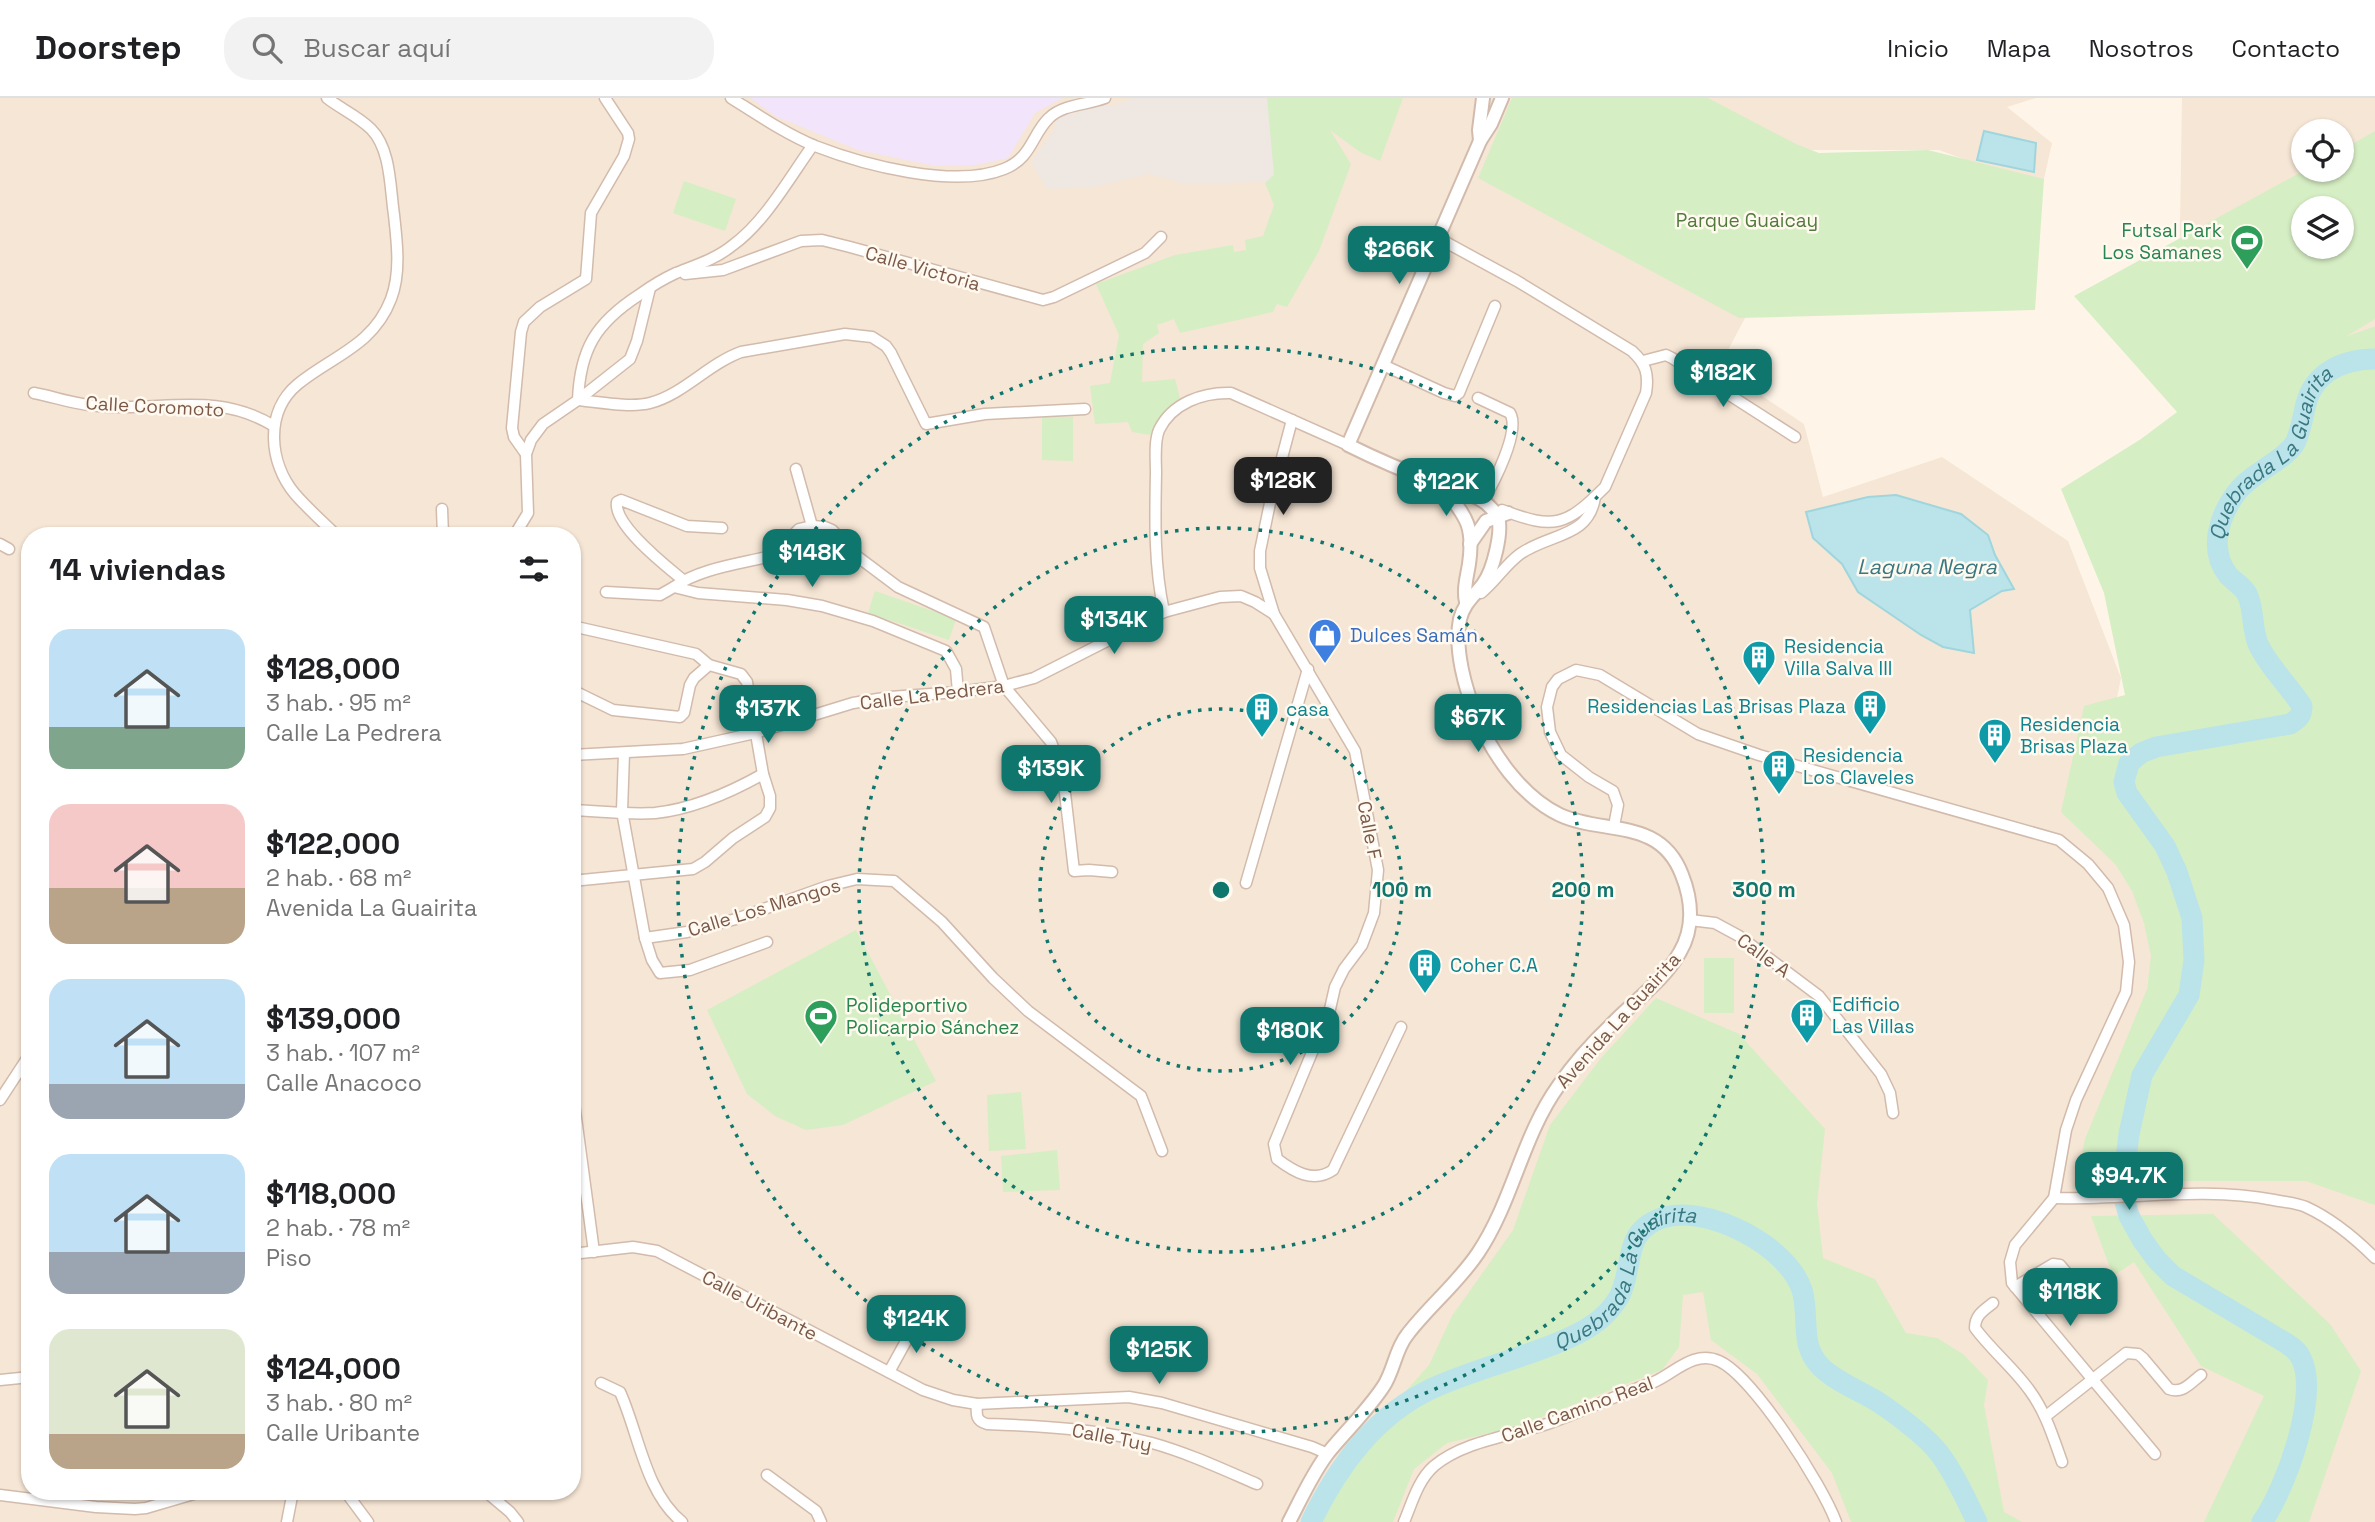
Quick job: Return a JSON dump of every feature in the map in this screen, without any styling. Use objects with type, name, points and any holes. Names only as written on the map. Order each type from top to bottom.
[{"type":"street","points":[[327,98],[373,130],[380,142],[390,180],[398,240],[396,275],[391,299],[365,339],[351,351],[298,384],[282,404],[274,426],[276,458],[283,477],[296,495],[328,527]]},
{"type":"street","points":[[526,454],[514,437],[512,428],[521,328],[531,314],[586,278],[591,213],[628,144],[628,133],[605,98]]},
{"type":"street","points":[[731,98],[813,145],[868,164],[934,176],[982,176],[1004,169],[1029,150],[1048,118],[1070,108],[1105,98]]},
{"type":"street","points":[[1480,141],[1483,98]]},
{"type":"street","points":[[1164,612],[1155,551],[1155,499],[1158,433],[1167,417],[1178,407],[1211,392],[1231,393],[1348,445],[1480,141],[1502,98]]},
{"type":"street","points":[[578,400],[580,369],[596,332],[617,310],[650,287],[706,262],[744,237],[813,145]]},
{"type":"street","name":"Calle Victoria","points":[[674,274],[723,270],[801,241],[817,240],[1042,300],[1054,297],[1145,253],[1161,237]]},
{"type":"street","points":[[1438,238],[1517,281],[1632,351],[1643,361],[1648,377],[1646,393],[1605,487],[1595,497],[1572,517],[1556,523],[1503,514],[1480,526],[1470,544]]},
{"type":"street","points":[[519,527],[528,513],[526,454],[531,440],[543,424],[630,359],[650,287]]},
{"type":"street","points":[[1383,365],[1455,396],[1459,393],[1495,306]]},
{"type":"street","points":[[578,400],[648,404],[673,394],[723,360],[741,352],[852,334],[872,337],[886,346],[897,362],[926,424],[985,414],[1085,409]]},
{"type":"street","points":[[1643,361],[1665,355],[1672,358],[1795,437]]},
{"type":"street","name":"Calle Coromoto","points":[[34,393],[97,406],[195,404],[254,414],[274,426]]},
{"type":"street","points":[[1478,398],[1510,413],[1514,424],[1485,502]]},
{"type":"street","points":[[1274,614],[1260,568],[1260,551],[1292,420]]},
{"type":"street","name":"Avenida La Guairita","points":[[1348,445],[1485,502],[1503,514],[1491,570],[1484,583],[1466,602]]},
{"type":"street","points":[[796,469],[812,526]]},
{"type":"street","name":"Avenida La Guairita","points":[[1289,1522],[1313,1475],[1385,1385],[1403,1339],[1459,1279],[1485,1243],[1527,1143],[1557,1087],[1610,1025],[1667,971],[1682,950],[1690,920],[1691,911],[1683,876],[1669,853],[1653,839],[1614,826],[1560,815],[1530,793],[1507,769],[1478,719],[1466,682],[1457,636],[1466,602],[1464,587],[1470,527],[1441,485]]},
{"type":"street","points":[[1466,602],[1483,592],[1521,554],[1538,543],[1585,523],[1590,516],[1595,497]]},
{"type":"street","points":[[722,528],[683,525],[621,500],[617,502],[618,516],[678,583],[698,593],[769,597],[806,603],[873,621],[946,651],[955,665],[958,692]]},
{"type":"street","points":[[442,509],[443,527]]},
{"type":"street","points":[[606,592],[660,595],[678,583],[772,554],[799,530],[812,526],[830,529],[854,554],[906,592],[982,625],[988,633],[1003,686],[1051,742],[1057,757],[1063,776],[1074,872],[1112,872]]},
{"type":"street","name":"Calle La Pedrera","points":[[581,755],[683,750],[755,733],[853,704],[890,697],[1003,686],[1034,678],[1164,612],[1220,597],[1241,596],[1274,614]]},
{"type":"street","name":"Calle F","points":[[1274,614],[1355,751],[1378,870],[1374,913],[1362,945],[1344,968],[1335,986],[1330,1009],[1274,1144],[1277,1160],[1297,1173],[1317,1177],[1333,1171],[1401,1027]]},
{"type":"street","points":[[581,628],[696,654],[709,665],[741,674],[746,679],[763,774],[770,796],[770,808],[765,817],[693,869],[581,880]]},
{"type":"street","points":[[581,694],[613,710],[680,717],[685,711],[692,681],[709,665]]},
{"type":"street","points":[[1246,883],[1308,669]]},
{"type":"street","points":[[1614,826],[1618,805],[1616,796],[1609,787],[1589,777],[1561,755],[1550,732],[1548,707],[1552,687],[1558,679],[1576,670],[1600,675],[1698,734],[1759,755],[2059,840],[2108,888],[2124,925],[2129,962],[2126,992],[2076,1100],[2066,1130],[2054,1198],[2015,1245],[2010,1254],[2010,1274],[2015,1287],[2155,1454]]},
{"type":"street","points":[[624,753],[622,811],[645,938],[652,961],[660,973],[690,970],[767,943]]},
{"type":"street","points":[[581,810],[651,813],[675,810],[714,797],[763,774]]},
{"type":"street","name":"Calle Los Mangos","points":[[645,938],[687,932],[736,919],[828,886],[857,879],[894,881],[942,922],[993,978],[1028,1011],[1141,1096],[1162,1151]]},
{"type":"street","name":"Calle A","points":[[1690,920],[1715,923],[1739,936],[1819,996],[1881,1074],[1890,1093],[1893,1113]]},
{"type":"street","points":[[0,1098],[21,1067]]},
{"type":"street","points":[[581,1178],[594,1252]]},
{"type":"street","points":[[2054,1198],[2246,1194],[2305,1206],[2351,1234],[2375,1258]]},
{"type":"street","name":"Calle Uribante","points":[[581,1253],[633,1247],[657,1251],[941,1397],[977,1404],[1129,1396],[1174,1406],[1328,1454]]},
{"type":"street","points":[[2015,1287],[2053,1264],[2060,1265],[2081,1290]]},
{"type":"street","points":[[1993,1303],[1981,1312],[1975,1321],[1975,1328],[2029,1390],[2046,1416],[2062,1462]]},
{"type":"street","points":[[889,1372],[916,1323]]},
{"type":"street","points":[[2046,1416],[2123,1354],[2129,1353],[2143,1358],[2173,1391],[2182,1390],[2201,1375]]},
{"type":"street","name":"Calle Camino Real","points":[[1404,1522],[1419,1485],[1432,1468],[1454,1453],[1550,1423],[1657,1381],[1678,1366],[1698,1359],[1716,1359],[1734,1370],[1767,1409],[1812,1476],[1836,1522]]},
{"type":"street","points":[[0,1380],[21,1378]]},
{"type":"street","points":[[601,1383],[620,1392],[660,1495],[682,1522]]},
{"type":"street","name":"Calle Tuy","points":[[977,1404],[978,1418],[987,1424],[1069,1427],[1125,1437],[1172,1450],[1256,1484]]},
{"type":"street","points":[[766,1475],[816,1511],[821,1522]]},
{"type":"street","points":[[0,1495],[21,1498]]},
{"type":"street","points":[[40,1500],[135,1509],[173,1500]]},
{"type":"street","points":[[287,1522],[291,1500]]},
{"type":"street","points":[[352,1500],[368,1522]]},
{"type":"street","points":[[496,1500],[518,1522]]},
{"type":"shaded area","points":[[0,98],[2036,98],[2007,107],[2052,143],[2042,188],[1939,150],[1779,150],[1745,318],[1719,367],[1804,424],[1823,497],[1942,457],[2068,541],[2121,678],[2093,817],[2168,926],[2148,979],[2147,989],[2375,860],[2375,1522],[0,1522]]},
{"type":"shaded area","points":[[751,98],[1062,98],[1035,113],[1008,158],[975,165],[936,166],[858,150],[775,116]]},
{"type":"shaded area","points":[[1132,98],[1287,98],[1306,181],[1184,184],[1150,174],[1094,187],[1047,189],[1031,162],[1053,131],[1057,118],[1089,107],[1116,105]]},
{"type":"shaded area","name":"Futsal Park Los Samanes","points":[[2182,98],[2375,98],[2375,326],[2218,383],[2179,292]]},
{"type":"green space","points":[[1267,98],[1403,98],[1380,161],[1360,152],[1330,130],[1351,164],[1319,251],[1287,307],[1277,304],[1273,312],[1180,333],[1174,319],[1157,325],[1159,333],[1143,344],[1142,382],[1175,379],[1181,402],[1167,411],[1150,435],[1132,432],[1128,422],[1095,424],[1090,386],[1110,383],[1119,335],[1096,284],[1175,255],[1233,245],[1234,252],[1246,250],[1245,240],[1263,236],[1274,205],[1265,183],[1274,175]]},
{"type":"green space","name":"Parque Guaicay","points":[[1512,98],[1708,98],[1796,144],[1819,153],[1928,150],[2044,179],[2035,310],[1739,318],[1478,178]]},
{"type":"green space","points":[[2375,131],[2375,319],[2347,336],[2375,326],[2375,1205],[2306,1181],[2174,1181],[2078,1174],[2085,1139],[2147,989],[2151,956],[2144,923],[2132,891],[2116,865],[2061,812],[2084,706],[2125,695],[2104,593],[2061,489],[2141,439],[2177,412],[2074,296],[2291,178],[2291,182],[2354,182],[2354,143]]},
{"type":"green space","points":[[684,181],[736,199],[725,231],[673,213]]},
{"type":"green space","points":[[1042,416],[1073,417],[1073,461],[1042,460]]},
{"type":"green space","points":[[875,591],[956,619],[949,640],[868,613]]},
{"type":"green space","name":"Polideportivo Policarpio Sánchez","points":[[856,930],[936,1081],[843,1125],[806,1130],[775,1116],[747,1094],[707,1010]]},
{"type":"green space","points":[[1704,958],[1734,958],[1734,1013],[1704,1013]]},
{"type":"green space","points":[[1656,998],[1739,1034],[1825,1129],[1817,1204],[1823,1258],[1875,1279],[1906,1333],[1937,1338],[1963,1354],[1988,1380],[1984,1405],[2004,1512],[2022,1522],[1851,1522],[1832,1473],[1757,1374],[1711,1340],[1703,1292],[1683,1295],[1679,1347],[1662,1370],[1516,1427],[1447,1443],[1414,1469],[1393,1522],[1304,1522],[1319,1489],[1429,1365],[1452,1316],[1513,1230],[1550,1125],[1601,1058]]},
{"type":"green space","points":[[1021,1092],[1026,1149],[989,1151],[987,1095]]},
{"type":"green space","points":[[1057,1150],[1060,1190],[1003,1192],[1001,1156]]},
{"type":"green space","points":[[2213,1214],[2330,1324],[2361,1371],[2309,1522],[2204,1522],[2264,1396],[2201,1366],[2134,1262],[2113,1276],[2091,1216]]},
{"type":"water","points":[[1984,131],[2036,143],[2034,172],[1977,160]]},
{"type":"water","name":"Laguna Negra","points":[[1896,495],[1961,514],[1988,535],[1995,555],[2014,589],[2002,591],[1970,610],[1974,653],[1943,647],[1858,592],[1842,564],[1813,538],[1806,512],[1868,497]]},
{"type":"waterway","name":"Quebrada La Guairita","points":[[2262,1522],[2289,1466],[2303,1418],[2306,1374],[2301,1358],[2297,1351],[2286,1343],[2173,1276],[2143,1241],[2129,1216],[2124,1198],[2129,1134],[2142,1075],[2189,995],[2194,960],[2192,918],[2177,872],[2165,846],[2127,793],[2124,782],[2129,763],[2141,753],[2156,747],[2290,724],[2300,715],[2302,706],[2259,646],[2247,594],[2222,565],[2218,554],[2218,533],[2225,511],[2237,492],[2251,478],[2292,448],[2310,393],[2316,383],[2342,365],[2375,359]]},
{"type":"waterway","name":"Quebrada La Guairita","points":[[1311,1522],[1346,1462],[1360,1444],[1393,1412],[1433,1388],[1557,1343],[1592,1325],[1607,1313],[1619,1297],[1631,1252],[1640,1232],[1662,1218],[1680,1215],[1700,1217],[1743,1232],[1780,1258],[1794,1274],[1802,1290],[1809,1348],[1820,1366],[1885,1407],[1934,1447],[1955,1478],[1977,1522]]},
{"type":"place","name":"Futsal Park Los Samanes","points":[[2247,271]]},
{"type":"place","name":"Dulces Samán","points":[[1325,665]]},
{"type":"place","name":"Residencia Villa Salva III","points":[[1759,687]]},
{"type":"place","name":"Residencias Las Brisas Plaza","points":[[1870,736]]},
{"type":"place","name":"casa","points":[[1262,739]]},
{"type":"place","name":"Residencia Brisas Plaza","points":[[1995,765]]},
{"type":"place","name":"Residencia Los Claveles","points":[[1779,796]]},
{"type":"place","name":"Coher C.A","points":[[1425,995]]},
{"type":"place","name":"Edificio Las Villas","points":[[1807,1045]]},
{"type":"place","name":"Polideportivo Policarpio Sánchez","points":[[821,1046]]}]
